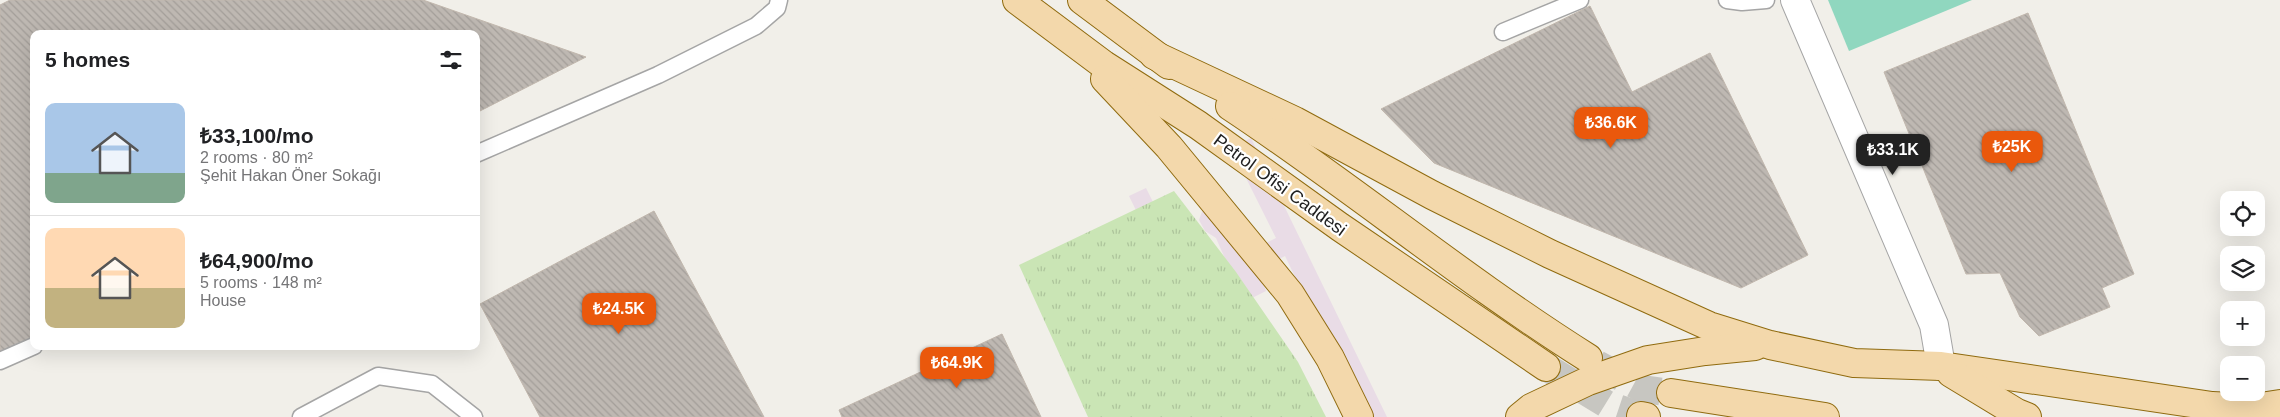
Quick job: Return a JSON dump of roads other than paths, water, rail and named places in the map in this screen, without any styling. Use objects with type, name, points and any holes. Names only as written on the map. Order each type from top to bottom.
[{"type":"main road","name":"Petrol Ofisi Caddesi","points":[[1017,0],[1104,65],[1198,126],[1340,227],[1546,367]]},
{"type":"main road","name":"Petrol Ofisi Caddesi","points":[[1082,0],[1154,55],[1282,140],[1521,316],[1588,358]]},
{"type":"main road","points":[[1050,26],[1132,106],[1290,294],[1330,358],[1359,417]]},
{"type":"main road","points":[[1154,55],[1295,121],[1432,195],[1558,258],[1709,326],[1770,345],[1854,363],[1941,366],[2212,406],[2254,408],[2280,404]]},
{"type":"main road","points":[[1520,417],[1531,408],[1588,381],[1648,360],[1705,351],[1770,345]]},
{"type":"main road","points":[[1941,366],[2017,414],[2027,417]]},
{"type":"main road","points":[[1671,393],[1825,417]]},
{"type":"street","points":[[1795,0],[1934,325],[1941,366]]},
{"type":"lane","points":[[480,152],[658,75],[756,26],[777,8],[780,0]]},
{"type":"lane","points":[[1504,32],[1580,0]]},
{"type":"lane","points":[[1727,0],[1742,2],[1766,0]]},
{"type":"lane","points":[[0,361],[30,348]]},
{"type":"lane","points":[[301,417],[378,376],[432,384],[474,417]]},
{"type":"tunnel","points":[[1597,364],[1643,389],[1671,393]]},
{"type":"tunnel","points":[[1546,367],[1608,405],[1641,416]]}]
